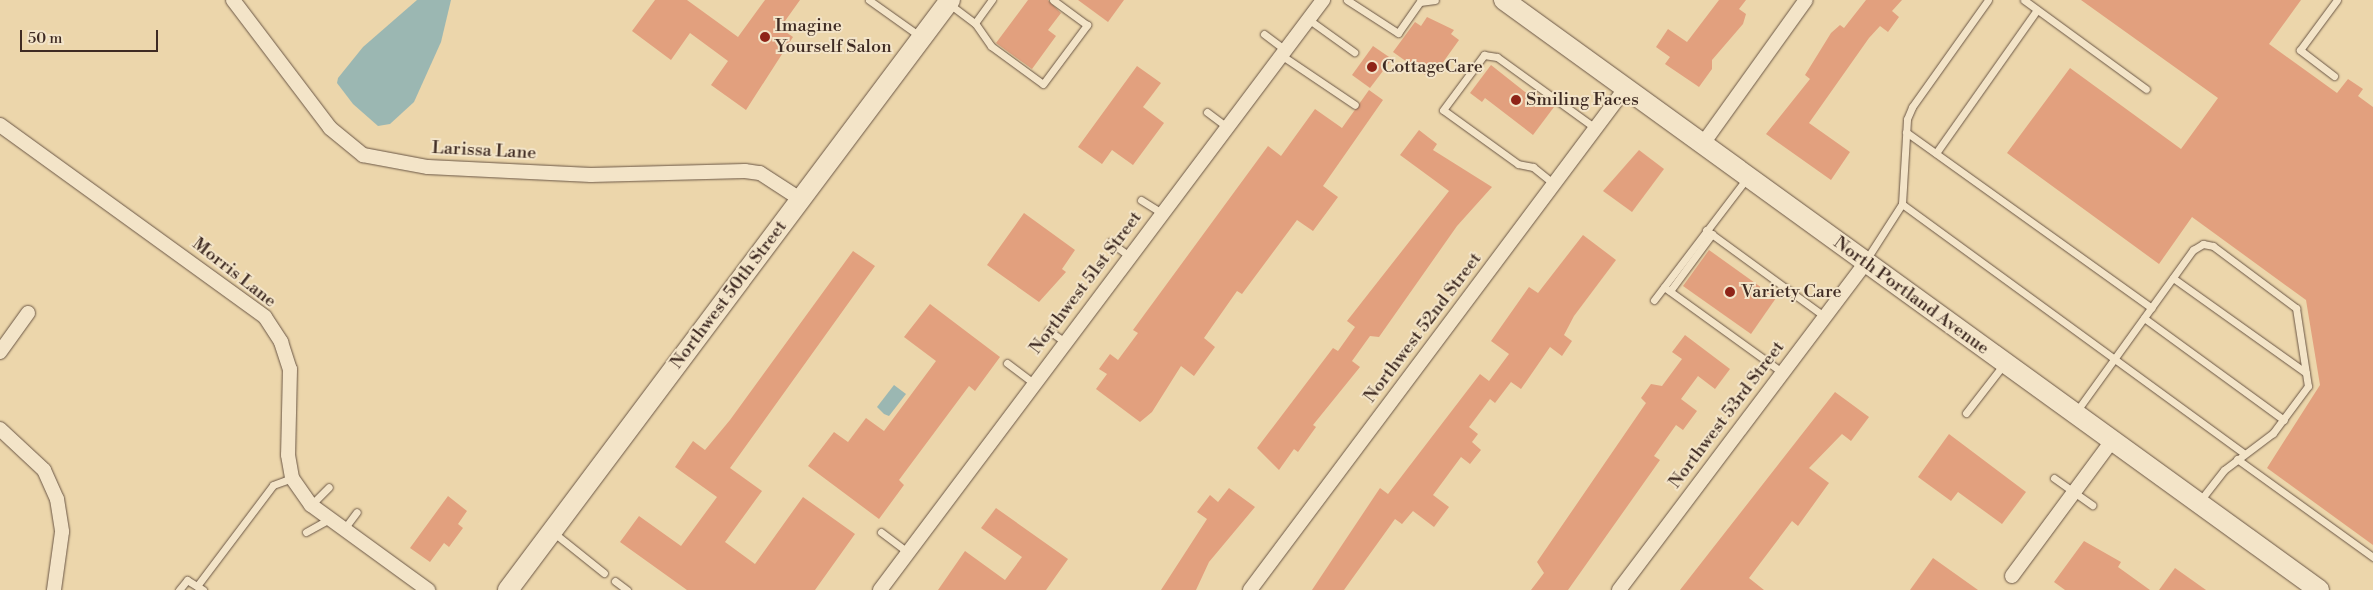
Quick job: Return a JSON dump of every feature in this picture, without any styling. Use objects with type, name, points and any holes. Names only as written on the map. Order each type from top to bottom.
[{"type":"main road","name":"North Portland Avenue","points":[[1504,0],[2319,590]]},
{"type":"main road","name":"Northwest 50th Street","points":[[508,590],[949,2]]},
{"type":"street","name":"Larissa Lane","points":[[233,0],[330,128],[363,155],[428,167],[590,175],[745,171],[760,173],[800,199]]},
{"type":"street","name":"Northwest 51st Street","points":[[880,590],[1323,0]]},
{"type":"street","points":[[1702,145],[1806,0]]},
{"type":"street","name":"Northwest 52nd Street","points":[[1250,590],[1625,89]]},
{"type":"street","name":"Morris Lane","points":[[0,125],[265,317],[281,342],[290,369],[288,455],[292,478],[311,505],[428,590]]},
{"type":"street","name":"Northwest 53rd Street","points":[[1619,590],[1864,262]]},
{"type":"street","points":[[0,352],[28,313]]},
{"type":"street","points":[[0,429],[44,470],[57,498],[62,532],[54,590]]},
{"type":"street","points":[[2012,576],[2112,441]]},
{"type":"lane","points":[[869,0],[922,37]]},
{"type":"lane","points":[[975,23],[992,0]]},
{"type":"lane","points":[[949,2],[975,23],[990,46],[1043,84],[1086,25],[1053,0]]},
{"type":"lane","points":[[1347,0],[1398,33],[1420,2],[1434,0]]},
{"type":"lane","points":[[1864,262],[1902,204],[1906,132],[1912,107],[1988,0]]},
{"type":"lane","points":[[2024,0],[2146,88]]},
{"type":"lane","points":[[2334,76],[2300,50],[2337,0]]},
{"type":"lane","points":[[1936,153],[2038,10]]},
{"type":"lane","points":[[1308,18],[1354,52]]},
{"type":"lane","points":[[1264,34],[1283,52],[1354,105]]},
{"type":"lane","points":[[1554,184],[1533,167],[1518,164],[1443,110],[1484,55],[1497,57],[1595,128]]},
{"type":"lane","points":[[1207,112],[1227,127]]},
{"type":"lane","points":[[1906,132],[2152,308]]},
{"type":"lane","points":[[1654,300],[1667,289],[1747,177]]},
{"type":"lane","points":[[1141,200],[1162,214]]},
{"type":"lane","points":[[1902,204],[2244,453]]},
{"type":"lane","points":[[1709,232],[1824,316]]},
{"type":"lane","points":[[1110,242],[1129,256]]},
{"type":"lane","points":[[2075,414],[2193,250],[2203,244],[2213,246],[2296,308],[2308,386],[2284,420],[2237,459],[2198,503]]},
{"type":"lane","points":[[2173,278],[2306,373]]},
{"type":"lane","points":[[1667,289],[1782,372]]},
{"type":"lane","points":[[2144,318],[2284,420]]},
{"type":"lane","points":[[1048,330],[1065,342]]},
{"type":"lane","points":[[1007,363],[1034,383]]},
{"type":"lane","points":[[1966,413],[2004,363]]},
{"type":"lane","points":[[2237,459],[2373,557]]},
{"type":"lane","points":[[179,590],[187,580],[200,588],[273,485],[292,478]]},
{"type":"lane","points":[[2054,478],[2092,505]]},
{"type":"lane","points":[[311,505],[329,488]]},
{"type":"lane","points":[[344,529],[357,512]]},
{"type":"lane","points":[[306,532],[329,518]]},
{"type":"lane","points":[[552,532],[604,573]]},
{"type":"lane","points":[[881,532],[908,552]]},
{"type":"lane","points":[[615,581],[626,590]]},
{"type":"water","points":[[417,0],[451,0],[441,42],[414,102],[390,124],[378,126],[353,104],[337,83],[338,78],[363,47]]},
{"type":"water","points":[[894,385],[906,394],[889,416],[877,407]]},
{"type":"building","points":[[655,0],[687,0],[738,37],[765,0],[800,0],[780,28],[793,37],[746,110],[711,85],[728,61],[690,33],[671,60],[632,31]]},
{"type":"building","points":[[1028,0],[1048,0],[1061,13],[1048,30],[1056,36],[1032,69],[996,43]]},
{"type":"building","points":[[1078,0],[1124,0],[1108,22]]},
{"type":"building","points":[[1719,0],[1746,0],[1739,9],[1746,14],[1743,24],[1712,60],[1712,69],[1699,87],[1665,64],[1670,57],[1656,47],[1668,29],[1687,42]]},
{"type":"building","points":[[1866,0],[1902,0],[1892,11],[1899,17],[1888,32],[1880,26],[1869,38],[1809,123],[1850,152],[1831,180],[1766,134],[1810,79],[1805,75],[1831,33],[1840,25],[1844,28]]},
{"type":"building","points":[[2081,0],[2301,0],[2269,44],[2337,93],[2348,79],[2363,89],[2358,96],[2373,107],[2373,545],[2267,468],[2320,385],[2306,300],[2192,217],[2159,264],[2007,153],[2070,68],[2181,149],[2218,98]]},
{"type":"building","points":[[1427,17],[1454,30],[1451,34],[1459,40],[1431,79],[1393,52],[1415,22],[1421,26]]},
{"type":"building","name":"CottageCare","points":[[1373,46],[1392,59],[1370,88],[1352,75]]},
{"type":"building","name":"Smiling Faces","points":[[1491,65],[1534,99],[1538,94],[1554,107],[1533,135],[1485,98],[1482,102],[1470,93]]},
{"type":"building","points":[[1137,66],[1161,83],[1143,107],[1164,123],[1133,165],[1112,150],[1102,164],[1078,147]]},
{"type":"building","points":[[1369,90],[1383,100],[1323,186],[1338,197],[1313,231],[1297,220],[1242,294],[1237,291],[1204,338],[1215,347],[1194,376],[1181,366],[1152,412],[1140,422],[1096,389],[1107,374],[1099,369],[1110,354],[1118,360],[1138,333],[1133,330],[1268,146],[1281,156],[1315,109],[1342,128]]},
{"type":"building","points":[[1419,130],[1437,144],[1433,150],[1492,187],[1457,226],[1379,337],[1370,336],[1352,361],[1360,367],[1313,425],[1316,427],[1298,452],[1294,449],[1279,470],[1257,448],[1333,348],[1338,351],[1355,327],[1347,321],[1449,191],[1400,155]]},
{"type":"building","points":[[1639,150],[1664,169],[1632,212],[1603,191]]},
{"type":"building","points":[[1024,213],[1075,250],[1062,269],[1066,272],[1039,302],[987,265]]},
{"type":"building","points":[[1583,235],[1616,260],[1574,316],[1564,335],[1572,341],[1562,356],[1550,347],[1521,389],[1511,382],[1495,403],[1490,399],[1469,427],[1478,434],[1472,442],[1481,450],[1470,464],[1461,457],[1433,495],[1449,507],[1434,527],[1413,511],[1402,524],[1395,519],[1344,590],[1312,590],[1380,488],[1388,494],[1480,374],[1489,381],[1509,354],[1491,341],[1529,287],[1538,293]]},
{"type":"building","name":"Variety Care","points":[[1709,250],[1776,298],[1751,334],[1683,286]]},
{"type":"building","points":[[853,251],[875,266],[730,468],[762,491],[725,542],[755,564],[803,497],[855,534],[815,590],[687,590],[620,542],[639,516],[681,546],[717,497],[675,467],[693,441],[705,450],[730,420]]},
{"type":"building","points":[[930,304],[1000,357],[975,391],[969,386],[899,480],[904,485],[879,519],[808,466],[834,432],[848,442],[866,418],[884,431],[936,361],[904,337]]},
{"type":"building","points":[[1685,335],[1730,369],[1715,389],[1698,376],[1681,399],[1697,411],[1683,430],[1676,425],[1654,456],[1660,460],[1568,590],[1531,590],[1544,573],[1537,562],[1646,403],[1641,398],[1651,384],[1662,386],[1682,359],[1672,352]]},
{"type":"building","points":[[1835,392],[1869,417],[1851,441],[1842,434],[1809,468],[1829,483],[1798,526],[1792,521],[1749,578],[1764,590],[1680,590]]},
{"type":"building","points":[[1949,434],[2026,492],[2002,524],[1958,492],[1951,501],[1918,477]]},
{"type":"building","points":[[1229,488],[1255,507],[1209,562],[1196,590],[1161,590],[1207,519],[1197,512],[1210,495],[1218,502]]},
{"type":"building","points":[[448,496],[467,511],[458,524],[463,528],[449,547],[444,543],[430,562],[410,548]]},
{"type":"building","points":[[996,508],[1068,559],[1046,590],[938,590],[965,551],[1005,580],[1022,557],[981,528]]},
{"type":"building","points":[[2084,541],[2121,562],[2118,567],[2150,590],[2065,590],[2054,582]]},
{"type":"building","points":[[1933,558],[1978,590],[1910,590]]},
{"type":"building","points":[[2175,568],[2206,590],[2159,590]]},
{"type":"place","name":"Imagine Yourself Salon","points":[[765,37]]},
{"type":"place","name":"CottageCare","points":[[1372,67]]},
{"type":"place","name":"Smiling Faces","points":[[1516,100]]},
{"type":"place","name":"Variety Care","points":[[1730,292]]}]
